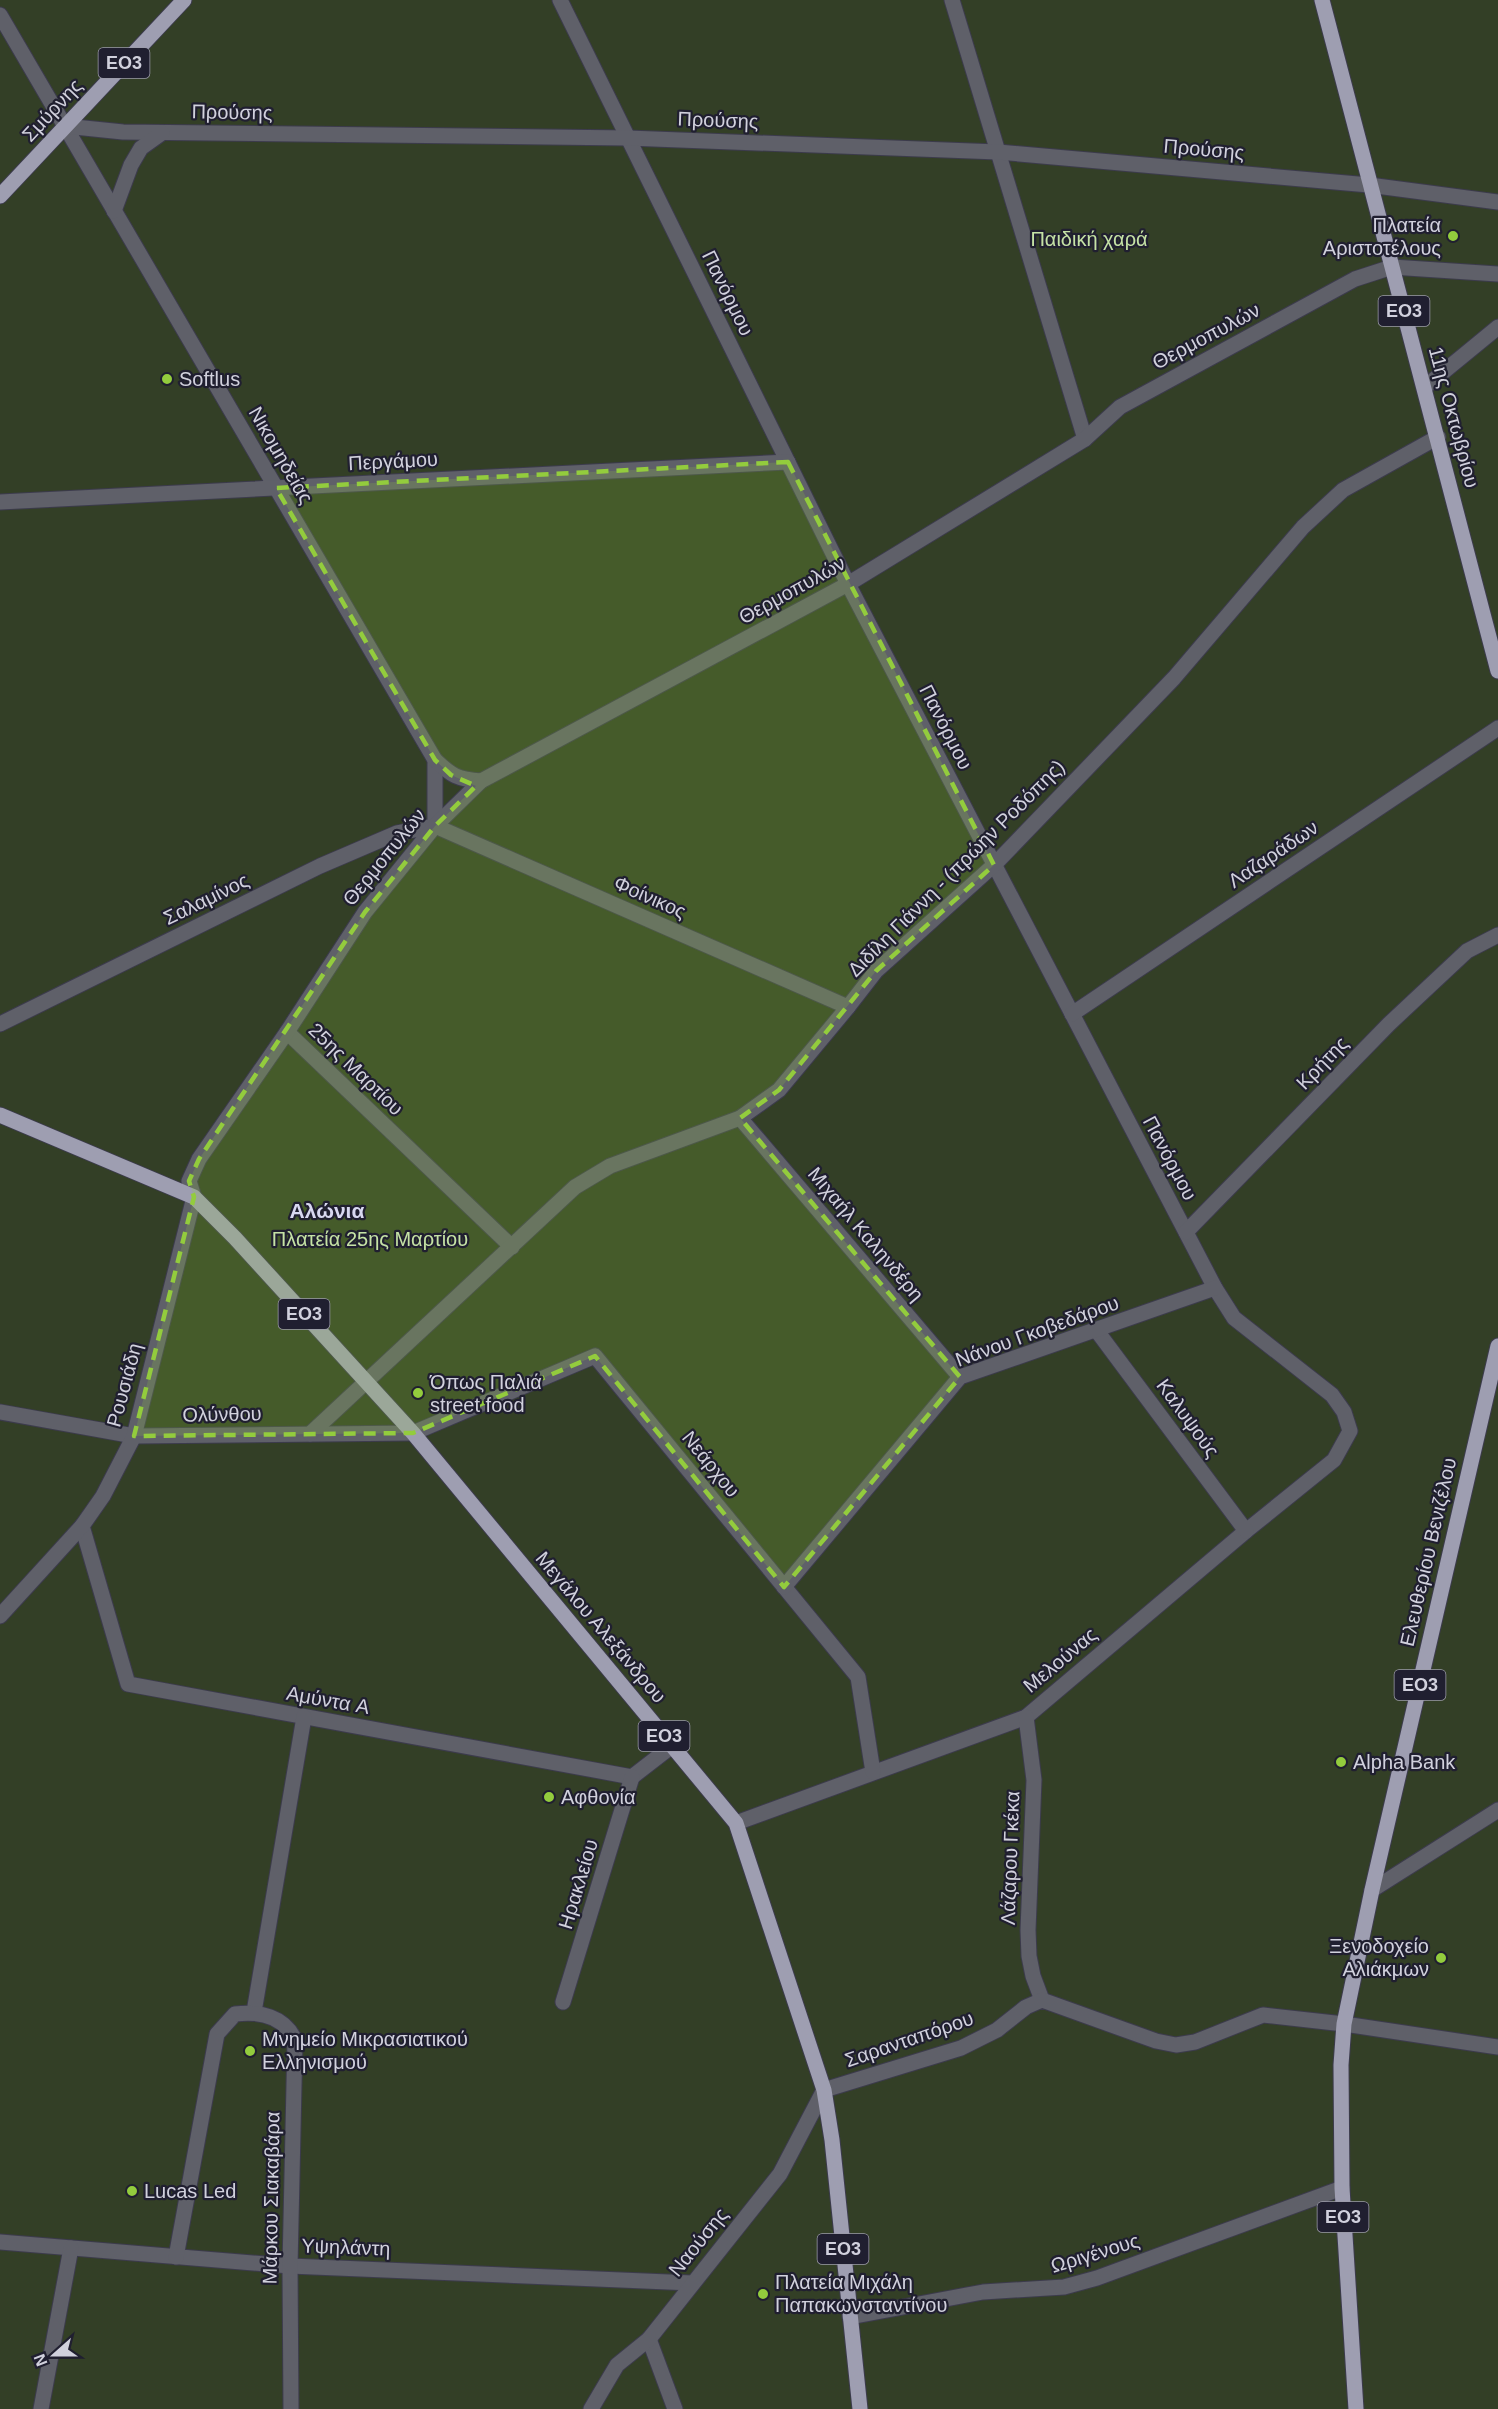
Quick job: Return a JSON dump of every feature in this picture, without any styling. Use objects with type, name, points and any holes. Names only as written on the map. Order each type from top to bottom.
[{"type":"main road","name":"Σμύρνης","points":[[0,196],[184,0]]},
{"type":"main road","name":"11ης Οκτωβρίου","points":[[1322,0],[1498,671]]},
{"type":"main road","name":"Μεγάλου Αλεξάνδρου","points":[[0,1115],[194,1197],[413,1433],[736,1823],[824,2090],[860,2409]]},
{"type":"main road","name":"Ελευθερίου Βενιζέλου","points":[[1356,2409],[1342,2188],[1341,2076],[1344,2024],[1372,1890],[1498,1346]]},
{"type":"street","name":"Πανόρμου","points":[[560,0],[848,584],[1215,1288],[1234,1318],[1332,1395],[1344,1412],[1350,1431]]},
{"type":"street","points":[[952,0],[1085,439]]},
{"type":"street","name":"Νικομηδείας","points":[[0,15],[435,760],[451,775],[460,779],[481,781]]},
{"type":"street","name":"Προύσης","points":[[65,126],[123,132],[628,138],[998,152],[1369,185],[1498,202]]},
{"type":"street","points":[[114,211],[128,172],[141,147],[162,133]]},
{"type":"street","points":[[1392,267],[1498,274]]},
{"type":"street","name":"Θερμοπυλών","points":[[287,1032],[364,912],[435,826],[481,781],[848,584],[1085,439],[1120,407],[1356,279],[1392,267]]},
{"type":"street","points":[[1425,387],[1498,327]]},
{"type":"street","name":"Διδίλη Γιάννη - (πρώην Ροδόπης)","points":[[367,1382],[575,1187],[610,1166],[740,1118],[779,1090],[876,971],[994,865],[1174,678],[1303,527],[1343,490],[1438,437]]},
{"type":"street","name":"Περγάμου","points":[[0,502],[788,462]]},
{"type":"street","name":"Λαζαράδων","points":[[1072,1014],[1498,728]]},
{"type":"street","points":[[435,760],[435,826]]},
{"type":"street","name":"Φοίνικος","points":[[435,826],[848,1007]]},
{"type":"street","name":"Σαλαμίνος","points":[[0,1024],[320,866],[397,833],[435,826]]},
{"type":"street","name":"Κρήτης","points":[[1186,1232],[1389,1024],[1467,951],[1498,935]]},
{"type":"street","name":"25ης Μαρτίου","points":[[194,1197],[189,1181],[199,1159],[287,1032],[512,1247]]},
{"type":"street","name":"Μιχαήλ Καληνδέρη","points":[[740,1118],[960,1377]]},
{"type":"street","name":"Ρουσιάδη","points":[[0,1616],[82,1526],[104,1496],[134,1436],[194,1197]]},
{"type":"street","name":"Νάνου Γκοβεδάρου","points":[[784,1587],[960,1377],[1215,1288]]},
{"type":"street","name":"Καλυψούς","points":[[1097,1331],[1246,1531]]},
{"type":"street","name":"Νεάρχου","points":[[413,1433],[595,1356],[858,1677],[873,1772]]},
{"type":"street","points":[[310,1434],[367,1382]]},
{"type":"street","name":"Ολύνθου","points":[[0,1412],[134,1436],[413,1433]]},
{"type":"street","name":"Μελούνας","points":[[736,1823],[1026,1717],[1246,1531],[1335,1460],[1350,1431]]},
{"type":"street","name":"Αμύντα A","points":[[82,1526],[128,1684],[632,1777]]},
{"type":"street","points":[[176,2257],[217,2034],[235,2014],[254,2012],[304,1717]]},
{"type":"street","name":"Λάζαρου Γκέκα","points":[[1026,1717],[1034,1780],[1029,1956],[1033,1976],[1042,2000]]},
{"type":"street","points":[[632,1777],[672,1746]]},
{"type":"street","name":"Ηρακλείου","points":[[563,2002],[632,1777]]},
{"type":"street","points":[[1372,1890],[1498,1810]]},
{"type":"street","points":[[1042,2000],[1156,2041],[1176,2045],[1195,2043],[1263,2015],[1344,2024],[1498,2048]]},
{"type":"street","name":"Σαρανταπόρου","points":[[824,2090],[962,2048],[997,2030],[1026,2007],[1042,2000]]},
{"type":"street","name":"Μάρκου Σιακαβάρα","points":[[254,2012],[269,2017],[291,2030],[295,2040],[290,2266],[291,2409]]},
{"type":"street","name":"Ναούσης","points":[[591,2409],[617,2365],[649,2339],[780,2174],[824,2090]]},
{"type":"street","name":"Ωριγένους","points":[[850,2317],[983,2292],[1064,2288],[1342,2188]]},
{"type":"street","name":"Υψηλάντη","points":[[0,2242],[290,2266],[692,2283]]},
{"type":"street","points":[[40,2409],[71,2248]]},
{"type":"street","points":[[649,2339],[675,2409]]},
{"type":"highlighted area","points":[[788,462],[994,865],[876,971],[779,1090],[740,1118],[960,1377],[784,1587],[595,1356],[413,1433],[134,1436],[194,1197],[189,1181],[199,1159],[365,912],[435,826],[476,786],[451,775],[435,760],[276,488]]},
{"type":"green space","points":[[0,0],[1498,0],[1498,2409],[0,2409]]},
{"type":"place","name":"Πλατεία Αριστοτέλους","points":[[1453,236]]},
{"type":"place","name":"Softlus","points":[[167,379]]},
{"type":"place","name":"Όπως Παλιά street food","points":[[418,1393]]},
{"type":"place","name":"Alpha Bank","points":[[1341,1762]]},
{"type":"place","name":"Αφθονία","points":[[549,1797]]},
{"type":"place","name":"Ξενοδοχείο Αλιάκμων","points":[[1441,1958]]},
{"type":"place","name":"Μνημείο Μικρασιατικού Ελληνισμού","points":[[250,2051]]},
{"type":"place","name":"Lucas Led","points":[[132,2191]]},
{"type":"place","name":"Πλατεία Μιχάλη Παπακωνσταντίνου","points":[[763,2294]]},
{"type":"district","name":"Αλώνια","points":[[327,1210]]},
{"type":"park label","name":"Παιδική χαρά","points":[[1089,239]]},
{"type":"park label","name":"Πλατεία 25ης Μαρτίου","points":[[370,1239]]}]
